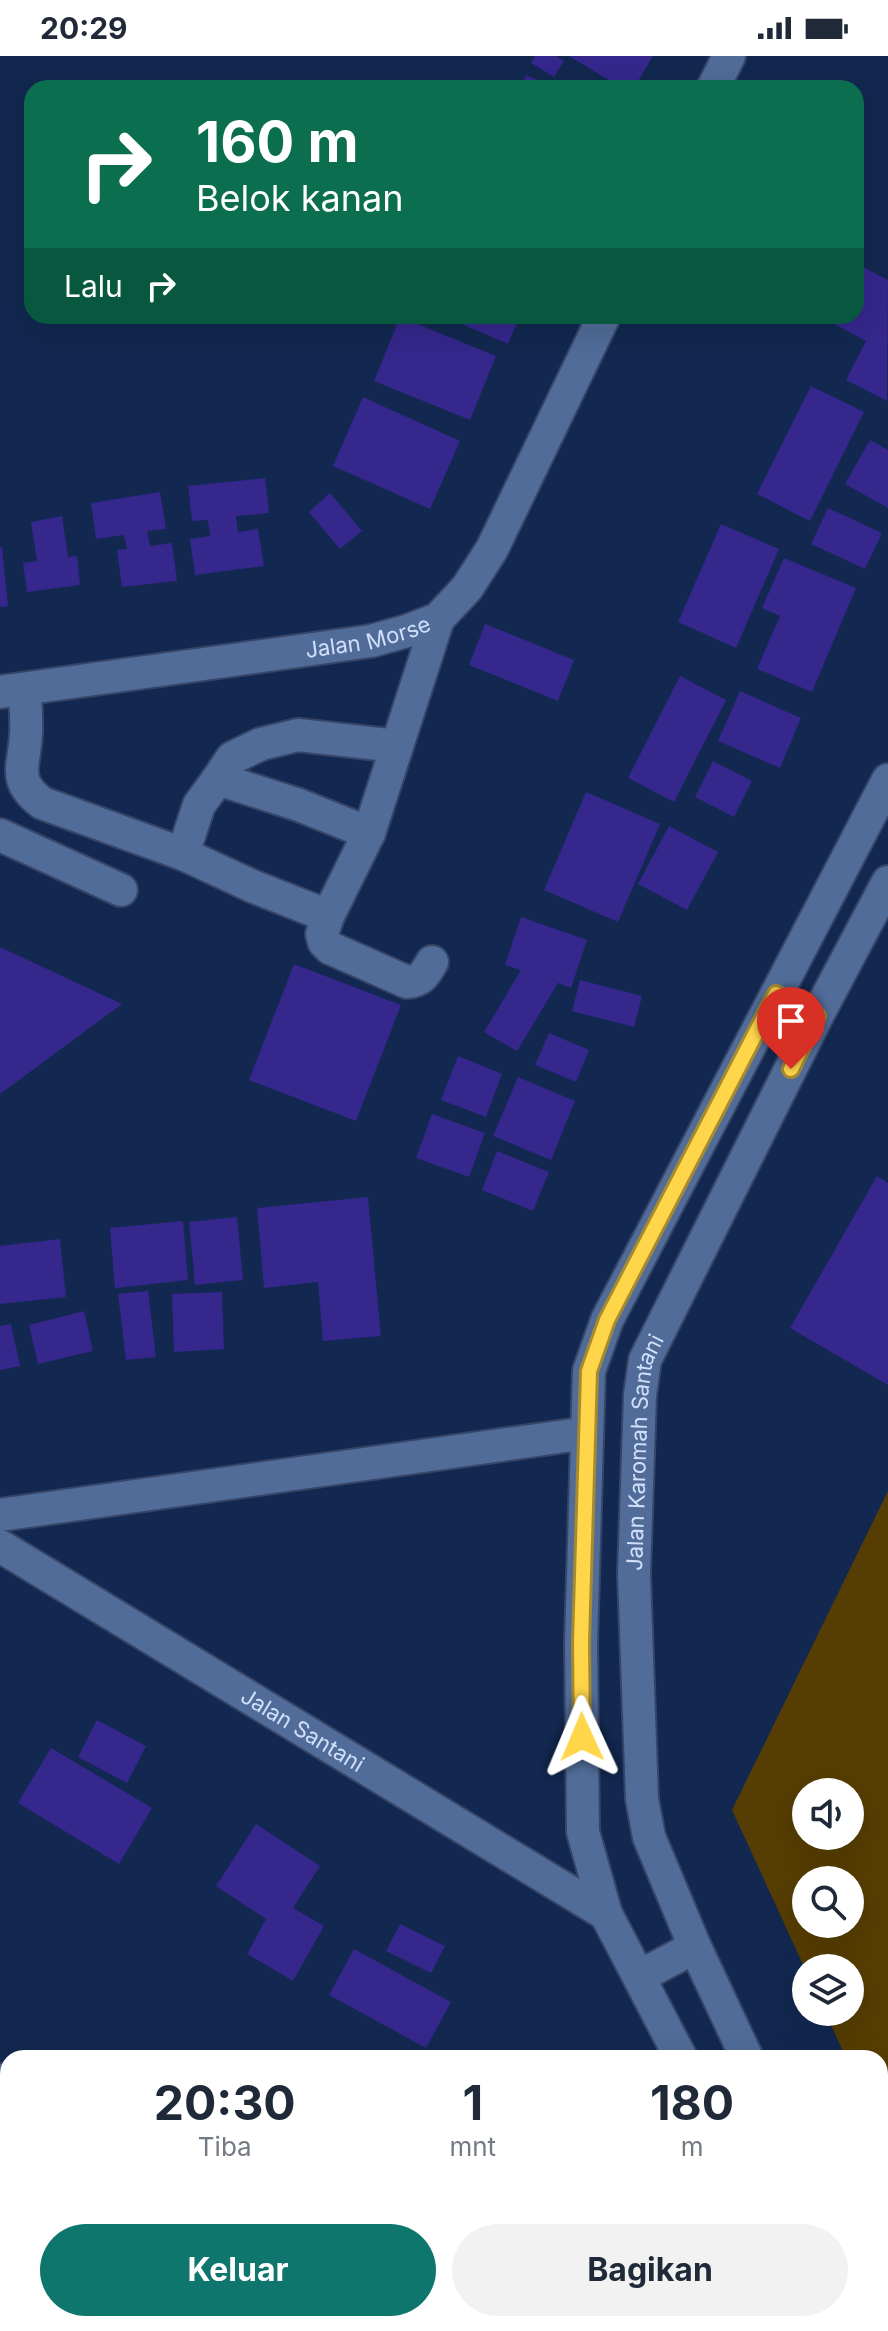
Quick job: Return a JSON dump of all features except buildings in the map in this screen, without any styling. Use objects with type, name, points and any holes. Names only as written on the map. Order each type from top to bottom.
[{"type":"street","points":[[717,80],[729,56]]},
{"type":"street","name":"Jalan Morse","points":[[13,691],[371,641],[438,619],[467,588],[492,549],[600,324]]},
{"type":"street","points":[[432,962],[423,978],[417,982],[407,982],[330,948],[322,934],[369,833],[438,619]]},
{"type":"street","points":[[13,691],[26,736],[11,760],[21,768],[24,785],[29,792],[42,803],[183,854],[328,916]]},
{"type":"street","points":[[183,854],[199,805],[232,758],[261,744],[298,735],[397,746]]},
{"type":"street","points":[[218,779],[299,805],[369,833]]},
{"type":"street","points":[[677,2050],[606,1914],[583,1832],[581,1643],[589,1371],[607,1320],[888,780]]},
{"type":"street","points":[[0,835],[121,890]]},
{"type":"street","name":"Jalan Karomah Santani","points":[[743,2050],[695,1947],[649,1837],[642,1799],[634,1574],[640,1395],[645,1360],[817,1016],[888,882]]},
{"type":"street","points":[[776,994],[817,1016]]},
{"type":"street","points":[[0,1515],[587,1433]]},
{"type":"street","name":"Jalan Santani","points":[[0,1546],[606,1914]]},
{"type":"street","points":[[640,1976],[695,1947]]},
{"type":"shaded area","points":[[888,1491],[888,2050],[842,2050],[831,2026],[864,2026],[864,1954],[798,1954],[732,1810]]},
{"type":"route","points":[[582,1737],[581,1643],[589,1371],[607,1320],[776,994],[817,1016],[791,1069]]}]
